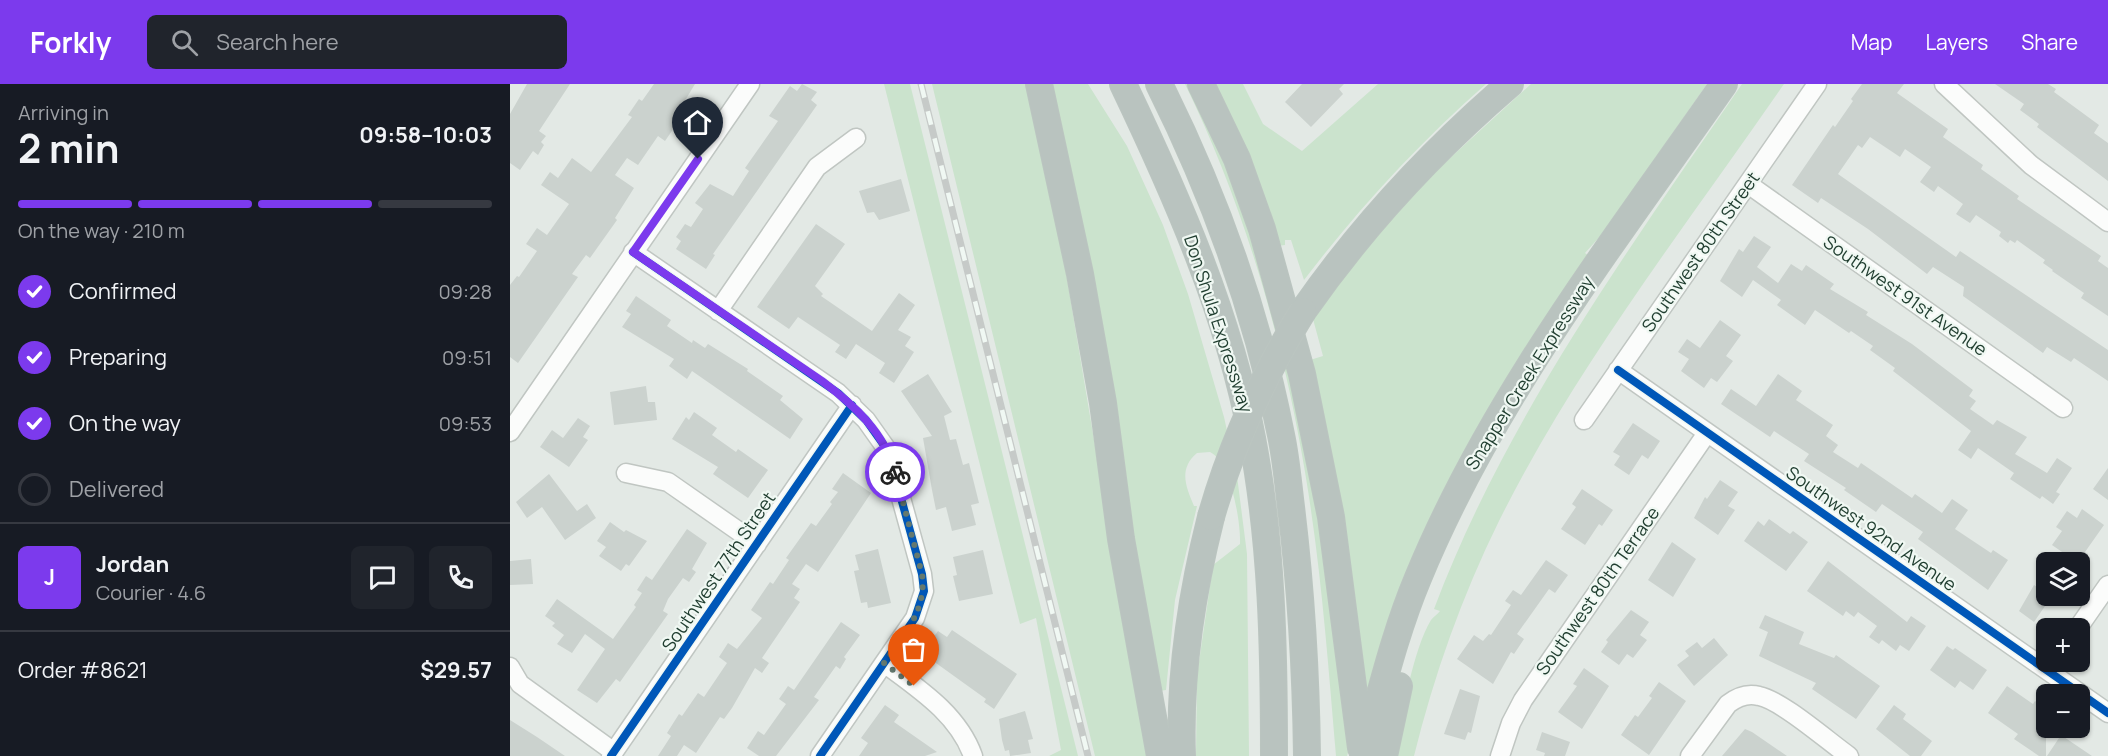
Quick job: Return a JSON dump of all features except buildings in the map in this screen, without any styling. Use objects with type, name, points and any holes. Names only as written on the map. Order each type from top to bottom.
[{"type":"highway","points":[[1039,84],[1080,274],[1103,403],[1120,539],[1160,756]]},
{"type":"highway","name":"Don Shula Expressway","points":[[1123,84],[1196,246],[1239,378],[1250,426],[1261,492],[1270,574],[1274,756]]},
{"type":"highway","name":"Don Shula Expressway","points":[[1159,84],[1225,232],[1256,325],[1282,437],[1296,551],[1306,679],[1307,756]]},
{"type":"highway","points":[[1201,84],[1237,159],[1248,189],[1278,283],[1297,354],[1331,518],[1363,756]]},
{"type":"highway","points":[[1182,756],[1182,690],[1188,626],[1211,517],[1230,456],[1254,397],[1303,311],[1344,254],[1395,193],[1458,129],[1510,84]]},
{"type":"highway","name":"Snapper Creek Expressway","points":[[1363,756],[1383,683],[1417,580],[1469,468],[1560,321],[1724,84]]},
{"type":"highway","points":[[1384,756],[1408,651],[1417,580]]},
{"type":"street","points":[[510,432],[750,84]]},
{"type":"street","name":"Southwest 80th Street","points":[[1584,420],[1817,84]]},
{"type":"street","points":[[1944,84],[2031,165],[2108,222]]},
{"type":"street","points":[[718,311],[817,167],[856,138]]},
{"type":"street","name":"Southwest 91st Avenue","points":[[1748,184],[2063,408]]},
{"type":"street","points":[[633,252],[822,381],[852,405],[879,436],[891,458],[923,582],[922,599],[915,618],[820,756]]},
{"type":"street","name":"Southwest 92nd Avenue","points":[[1618,370],[2036,656]]},
{"type":"street","name":"Southwest 77th Street","points":[[613,754],[852,405]]},
{"type":"street","name":"Southwest 80th Terrace","points":[[1500,756],[1511,723],[1527,693],[1707,433]]},
{"type":"street","points":[[626,473],[668,482],[757,544]]},
{"type":"street","points":[[2085,618],[2108,585]]},
{"type":"street","points":[[884,663],[944,711],[963,735],[973,756]]},
{"type":"street","points":[[510,667],[520,684],[613,754]]},
{"type":"street","name":"Southwest 92nd Avenue","points":[[2058,672],[2108,713]]},
{"type":"street","points":[[1690,756],[1722,711],[1736,698],[1743,696],[1758,696],[1773,702],[1849,756]]},
{"type":"green space","points":[[884,84],[910,84],[1078,756],[1049,756],[1061,750],[1036,618],[1020,624]]},
{"type":"green space","points":[[932,84],[1028,84],[1059,231],[1147,756],[1095,756]]},
{"type":"green space","points":[[1050,84],[1088,84],[1127,146],[1163,225],[1188,294],[1224,417],[1237,476],[1247,554],[1249,756],[1196,756],[1197,676],[1213,565],[1240,544],[1239,522],[1229,480],[1224,468],[1210,452],[1197,453],[1187,465],[1185,478],[1188,492],[1194,506],[1197,506],[1175,600],[1166,690],[1159,691]]},
{"type":"green space","points":[[1185,84],[1190,84],[1310,360],[1323,356],[1313,319],[1375,235],[1426,180],[1531,84],[1707,84],[1604,232],[1585,253],[1589,256],[1467,448],[1441,498],[1385,632],[1347,756],[1336,756],[1315,543],[1305,472],[1285,372],[1259,274],[1243,225],[1226,177]]},
{"type":"green space","points":[[1211,84],[1243,84],[1263,124],[1302,151],[1378,84],[1486,84],[1390,178],[1346,227],[1304,280],[1291,240],[1285,240],[1285,245],[1277,246]]},
{"type":"green space","points":[[1742,84],[1784,84],[1634,298],[1562,407],[1499,521],[1461,607],[1440,666],[1414,756],[1393,756],[1408,686],[1419,649],[1431,620],[1440,611],[1434,609],[1463,538],[1496,470],[1572,338],[1655,210]]},
{"type":"railway","points":[[921,84],[1088,756]]},
{"type":"cycle path","points":[[633,252],[838,393],[866,420],[888,451],[922,574],[924,591],[915,618],[820,756]]},
{"type":"cycle path","points":[[1618,370],[2108,713]]},
{"type":"cycle path","points":[[611,756],[852,405]]},
{"type":"way so far","points":[[895,472],[922,574],[924,591],[915,618],[884,663],[914,686]]},
{"type":"route","points":[[698,159],[633,252],[822,381],[852,405],[884,443],[895,472]]}]
